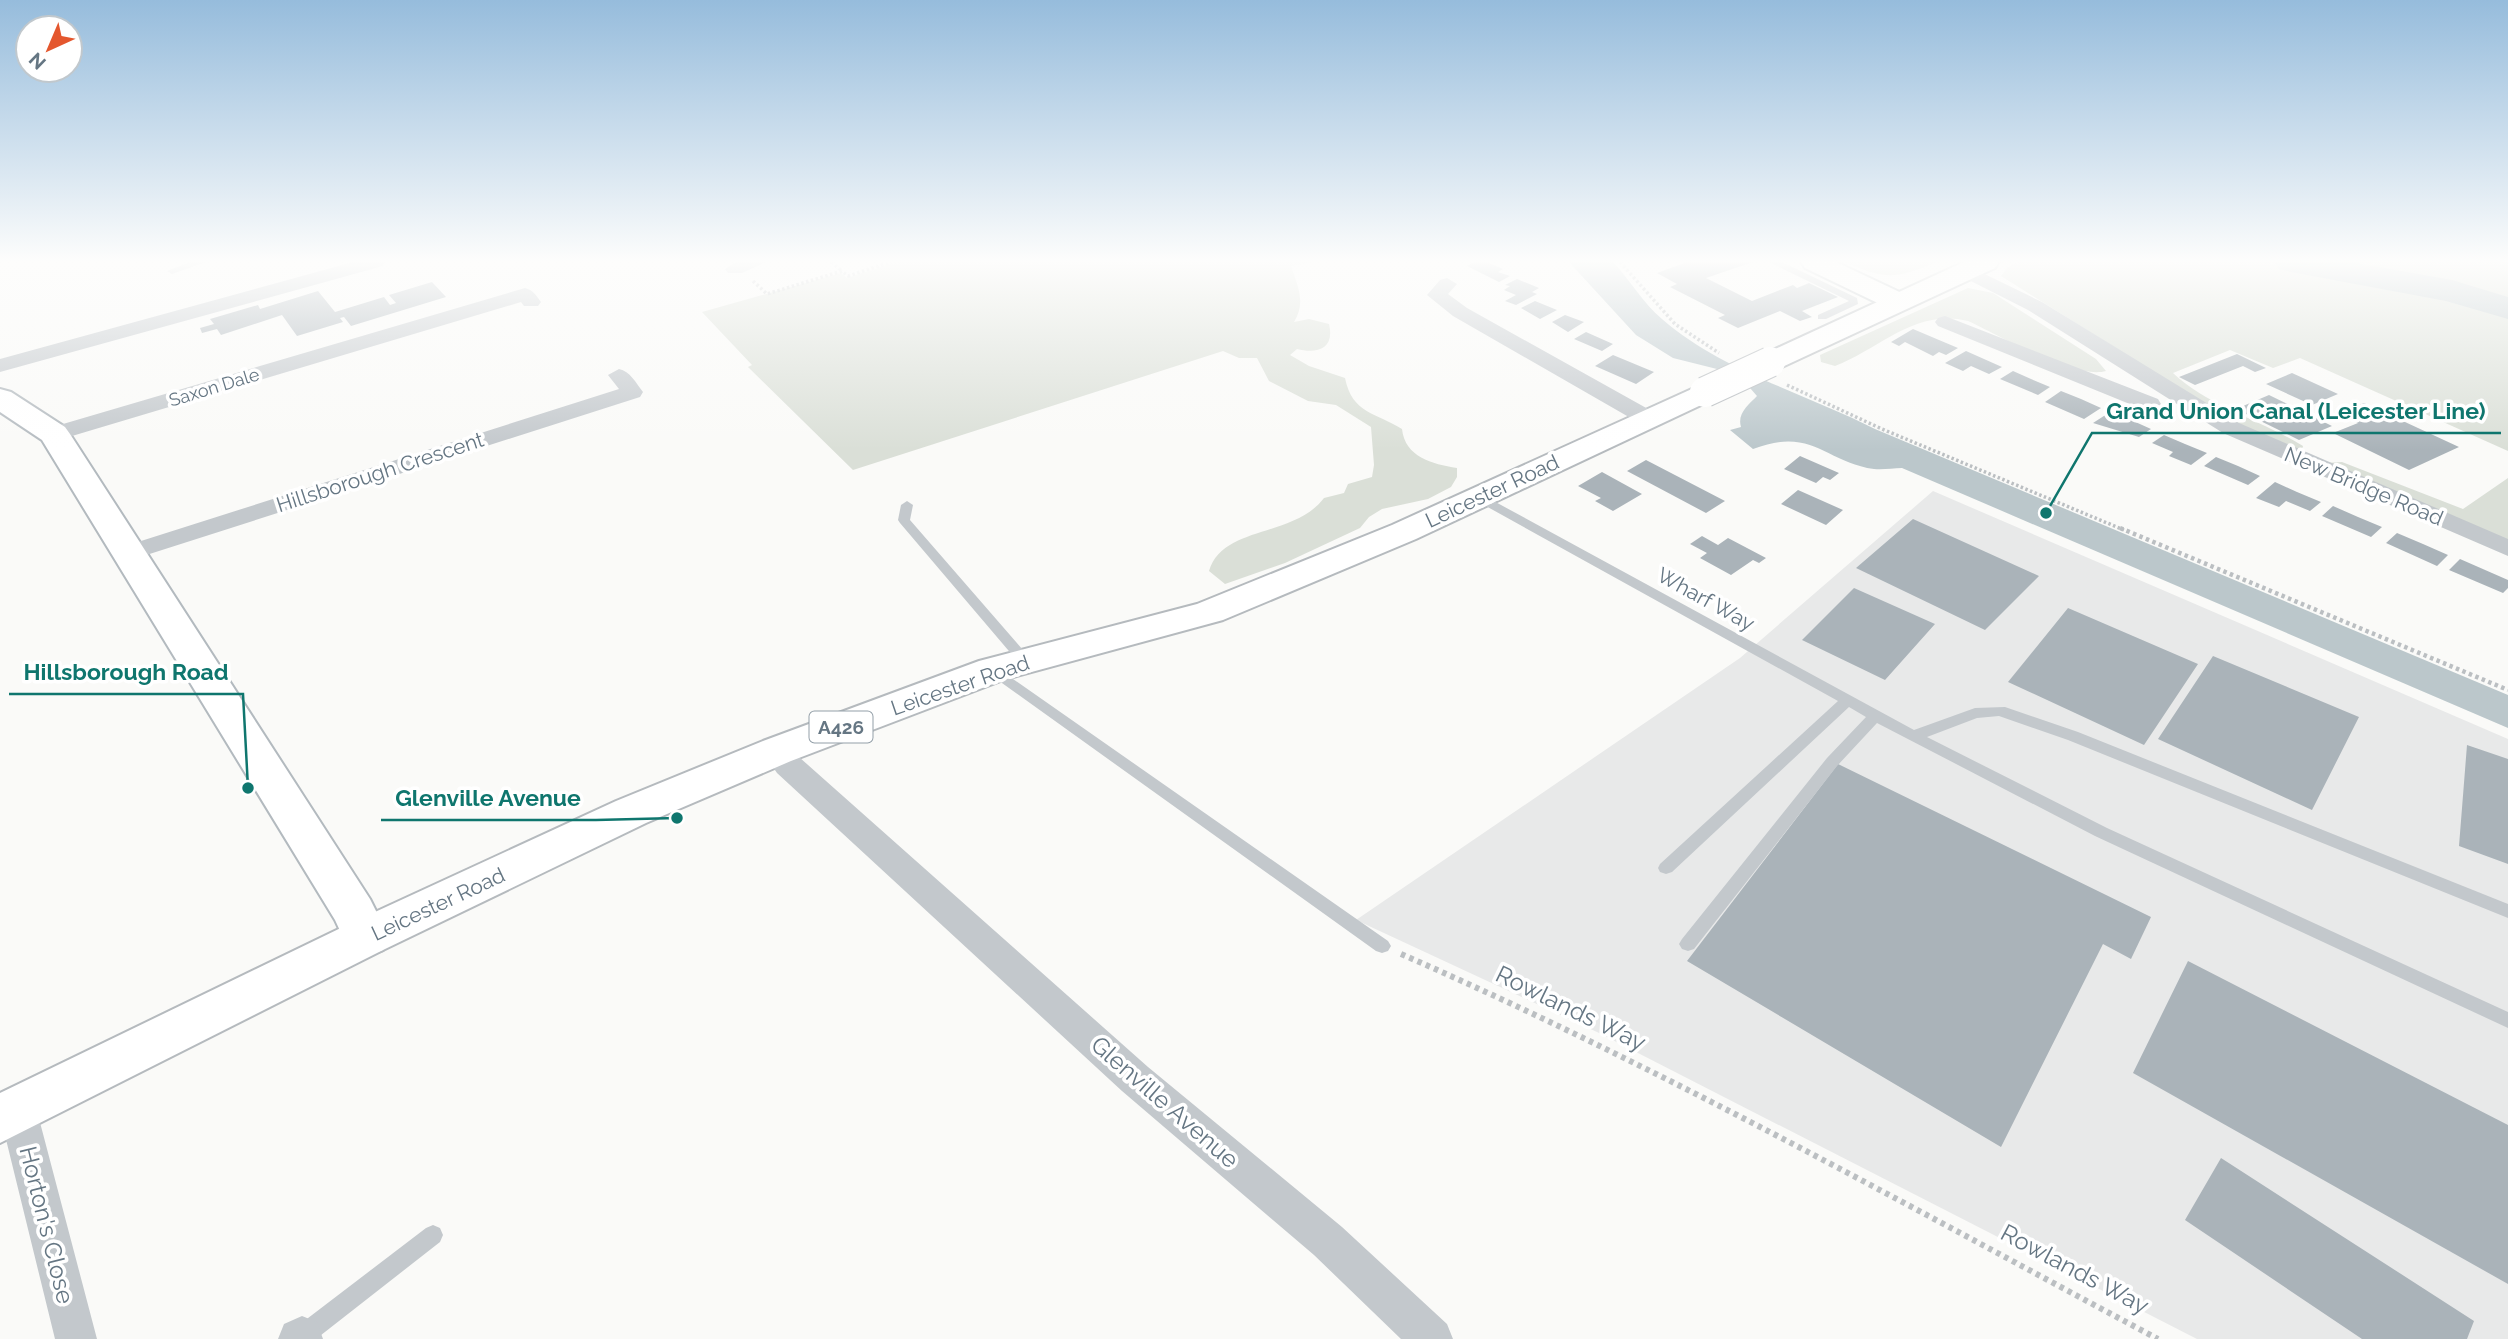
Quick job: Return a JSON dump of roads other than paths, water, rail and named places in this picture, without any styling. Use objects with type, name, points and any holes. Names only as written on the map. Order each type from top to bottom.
[{"type":"main road","name":"Leicester Road","points":[[9,1115],[366,937],[631,812],[776,751],[1009,666],[1210,612],[1404,532],[1705,392],[1777,373],[1860,324]]},
{"type":"main road","points":[[0,398],[54,434],[354,912],[366,937]]},
{"type":"street","points":[[0,366],[151,324]]},
{"type":"street","name":"Saxon Dale","points":[[54,434],[422,324]]},
{"type":"street","points":[[1483,324],[1649,419]]},
{"type":"street","points":[[1954,324],[1983,332],[2150,404]]},
{"type":"street","name":"New Bridge Road","points":[[2062,324],[2148,381],[2231,428],[2508,548]]},
{"type":"street","points":[[2105,386],[2148,381]]},
{"type":"street","name":"Hillsborough Crescent","points":[[128,553],[631,390]]},
{"type":"street","name":"Glenville Avenue","points":[[776,751],[788,765],[1135,1079],[1328,1241],[1432,1339]]},
{"type":"street","name":"Horton's Close","points":[[9,1115],[76,1339]]},
{"type":"lane","name":"Wharf Way","points":[[1479,497],[1913,736],[2101,832],[2508,1020]]},
{"type":"lane","points":[[908,505],[904,520],[1009,666],[1382,946]]},
{"type":"lane","points":[[1666,868],[1848,700]]},
{"type":"lane","points":[[1913,736],[1975,713],[2000,711],[2073,736],[2508,911]]},
{"type":"lane","points":[[1688,944],[1832,762],[1876,715]]},
{"type":"lane","points":[[301,1338],[433,1235]]},
{"type":"place","name":"Grand Union Canal (Leicester Line)","points":[[2046,513]]},
{"type":"place","name":"Hillsborough Road","points":[[248,788]]},
{"type":"place","name":"Glenville Avenue","points":[[677,818]]}]
